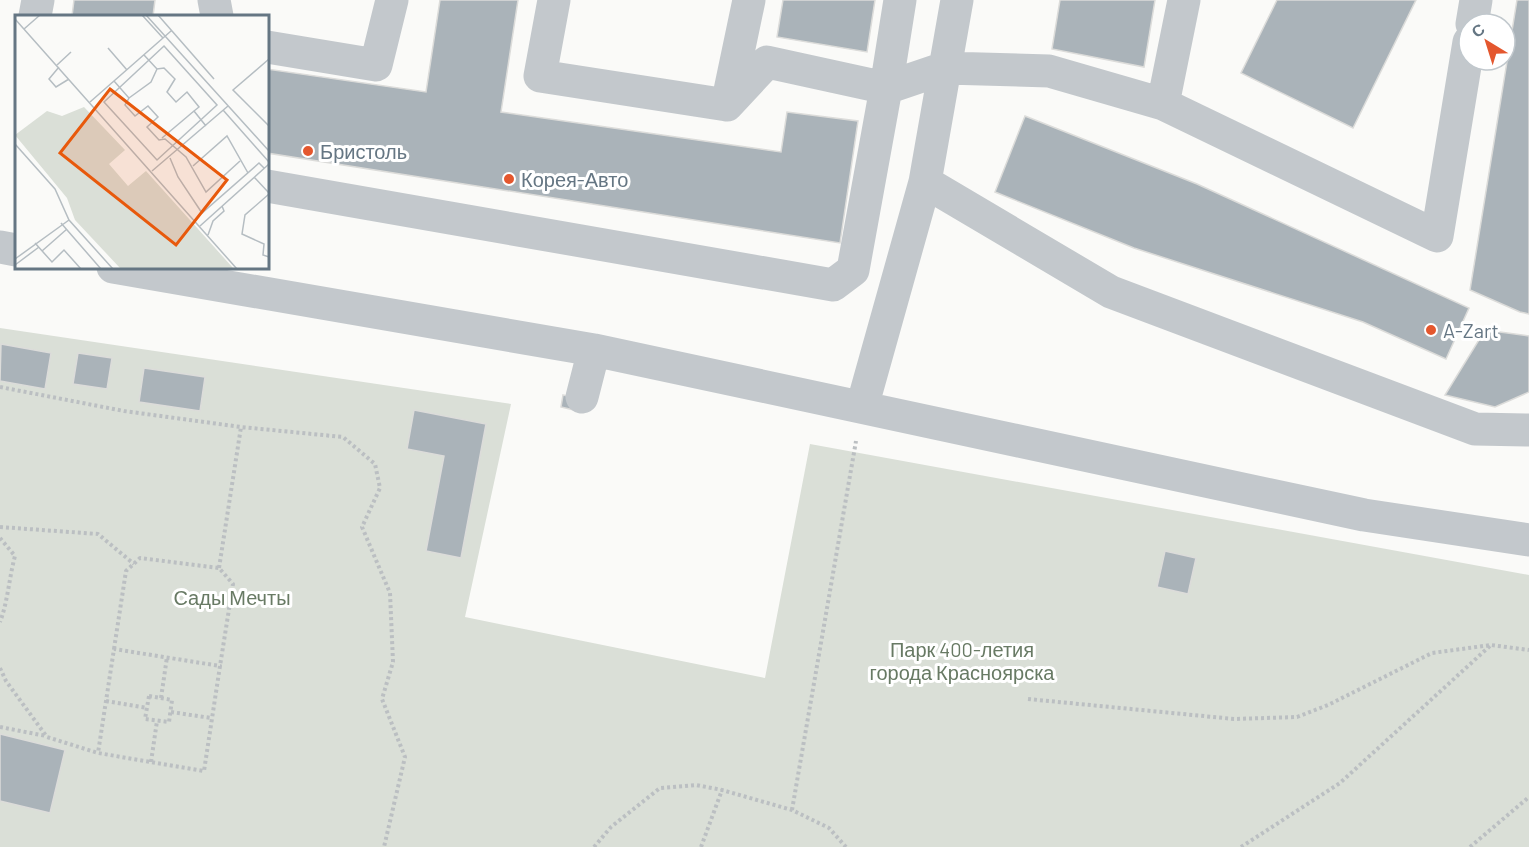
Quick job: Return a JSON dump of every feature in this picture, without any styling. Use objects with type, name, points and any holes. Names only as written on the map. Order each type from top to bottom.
[{"type":"lane","points":[[35,15],[38,0]]},
{"type":"lane","points":[[214,0],[217,15]]},
{"type":"lane","points":[[268,47],[376,65],[392,0]]},
{"type":"lane","points":[[554,0],[540,76],[727,105]]},
{"type":"lane","points":[[727,105],[749,0]]},
{"type":"lane","points":[[268,186],[833,285],[853,270],[900,0]]},
{"type":"lane","points":[[862,407],[925,182],[957,0]]},
{"type":"lane","points":[[1163,104],[1184,0]]},
{"type":"lane","points":[[727,105],[767,62],[886,88],[945,68],[1049,71],[1163,104],[1437,236],[1464,72]]},
{"type":"lane","points":[[925,182],[1111,292],[1475,429],[1529,430]]},
{"type":"lane","points":[[0,248],[15,250]]},
{"type":"lane","points":[[119,268],[594,350],[1364,515],[1529,540]]},
{"type":"lane","points":[[582,398],[594,350]]},
{"type":"path","points":[[0,387],[124,411],[241,427],[343,437],[375,464],[380,488],[362,526],[390,593],[393,662],[382,699],[405,757],[384,847]]},
{"type":"path","points":[[792,810],[862,407]]},
{"type":"path","points":[[219,568],[241,427]]},
{"type":"path","points":[[0,527],[98,534],[134,564]]},
{"type":"path","points":[[0,538],[15,556],[8,582],[6,606],[0,622]]},
{"type":"path","points":[[0,726],[47,737],[98,753],[204,771],[233,584],[219,568],[140,558],[126,571],[98,753]]},
{"type":"path","points":[[1241,847],[1340,783],[1491,645]]},
{"type":"path","points":[[1028,699],[1234,719],[1297,717],[1328,705],[1432,653],[1491,645],[1529,650]]},
{"type":"path","points":[[114,649],[220,666]]},
{"type":"path","points":[[161,698],[167,657]]},
{"type":"path","points":[[0,668],[6,681],[47,737]]},
{"type":"path","points":[[0,686],[6,681]]},
{"type":"path","points":[[149,696],[172,700],[169,722],[145,718],[147,708],[149,696]]},
{"type":"path","points":[[106,701],[147,708]]},
{"type":"path","points":[[171,711],[212,718]]},
{"type":"path","points":[[151,762],[157,721]]},
{"type":"path","points":[[594,847],[611,827],[660,788],[696,785],[792,810],[829,828],[846,847]]},
{"type":"path","points":[[701,847],[722,790]]},
{"type":"path","points":[[1470,847],[1529,797]]},
{"type":"green space","points":[[0,328],[511,404],[465,617],[765,678],[810,444],[1529,575],[1529,847],[0,847]]},
{"type":"building","points":[[74,0],[155,0],[153,15],[72,15]]},
{"type":"building","points":[[440,0],[518,0],[501,112],[781,152],[787,112],[858,121],[840,243],[268,153],[268,69],[426,92]]},
{"type":"building","points":[[783,0],[875,0],[867,52],[777,37]]},
{"type":"building","points":[[1060,0],[1155,0],[1144,67],[1052,49]]},
{"type":"building","points":[[1277,0],[1416,0],[1353,128],[1241,73]]},
{"type":"building","points":[[1517,0],[1529,0],[1529,314],[1470,290],[1505,72],[1517,72],[1517,12],[1515,12]]},
{"type":"building","points":[[1025,116],[1197,184],[1469,308],[1446,359],[1363,322],[1134,248],[995,192]]},
{"type":"building","points":[[1485,330],[1529,336],[1529,392],[1495,407],[1445,395]]},
{"type":"building","points":[[1,344],[51,353],[45,389],[0,381]]},
{"type":"building","points":[[78,353],[112,358],[107,389],[73,384]]},
{"type":"building","points":[[144,368],[205,377],[200,411],[139,402]]},
{"type":"building","points":[[563,395],[577,398],[574,410],[561,407]]},
{"type":"building","points":[[414,410],[486,424],[461,558],[426,551],[444,456],[407,449]]},
{"type":"building","points":[[1165,551],[1196,558],[1188,594],[1157,587]]},
{"type":"building","points":[[0,734],[65,750],[50,813],[0,801]]},
{"type":"place","name":"Бристоль","points":[[308,151]]},
{"type":"place","name":"Корея-Авто","points":[[509,179]]},
{"type":"place","name":"A-Zart","points":[[1431,330]]},
{"type":"park label","name":"Сады Мечты","points":[[232,597]]},
{"type":"park label","name":"Парк 400-летия города Красноярска","points":[[962,660]]}]
